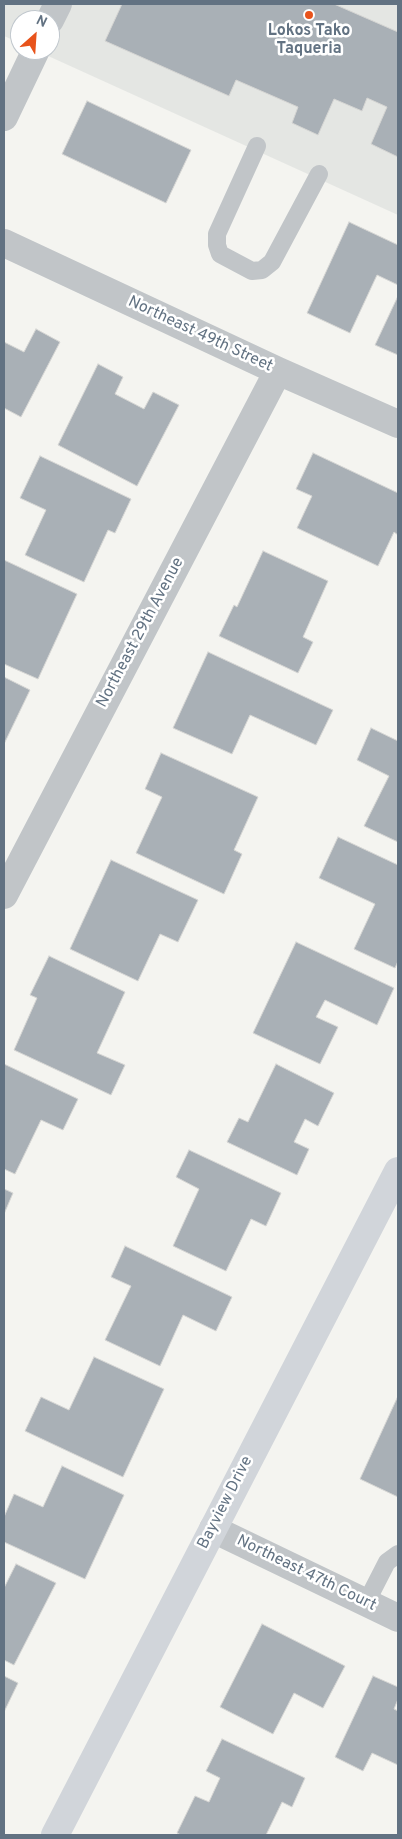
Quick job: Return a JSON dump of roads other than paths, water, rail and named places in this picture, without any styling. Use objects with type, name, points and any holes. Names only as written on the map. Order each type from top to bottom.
[{"type":"street","points":[[4,117],[31,60]]},
{"type":"street","name":"Northeast 49th Street","points":[[4,243],[278,371],[398,424]]},
{"type":"street","name":"Northeast 29th Avenue","points":[[4,895],[278,371]]},
{"type":"street","name":"Bayview Drive","points":[[55,1835],[398,1171]]},
{"type":"street","name":"Northeast 47th Court","points":[[213,1529],[398,1618]]},
{"type":"lane","points":[[257,146],[217,234],[217,245],[220,254],[252,271],[262,270],[272,262],[319,174]]},
{"type":"lane","points":[[366,1603],[387,1562],[398,1554]]},
{"type":"place","name":"Lokos Tako Taqueria","points":[[309,15]]}]
